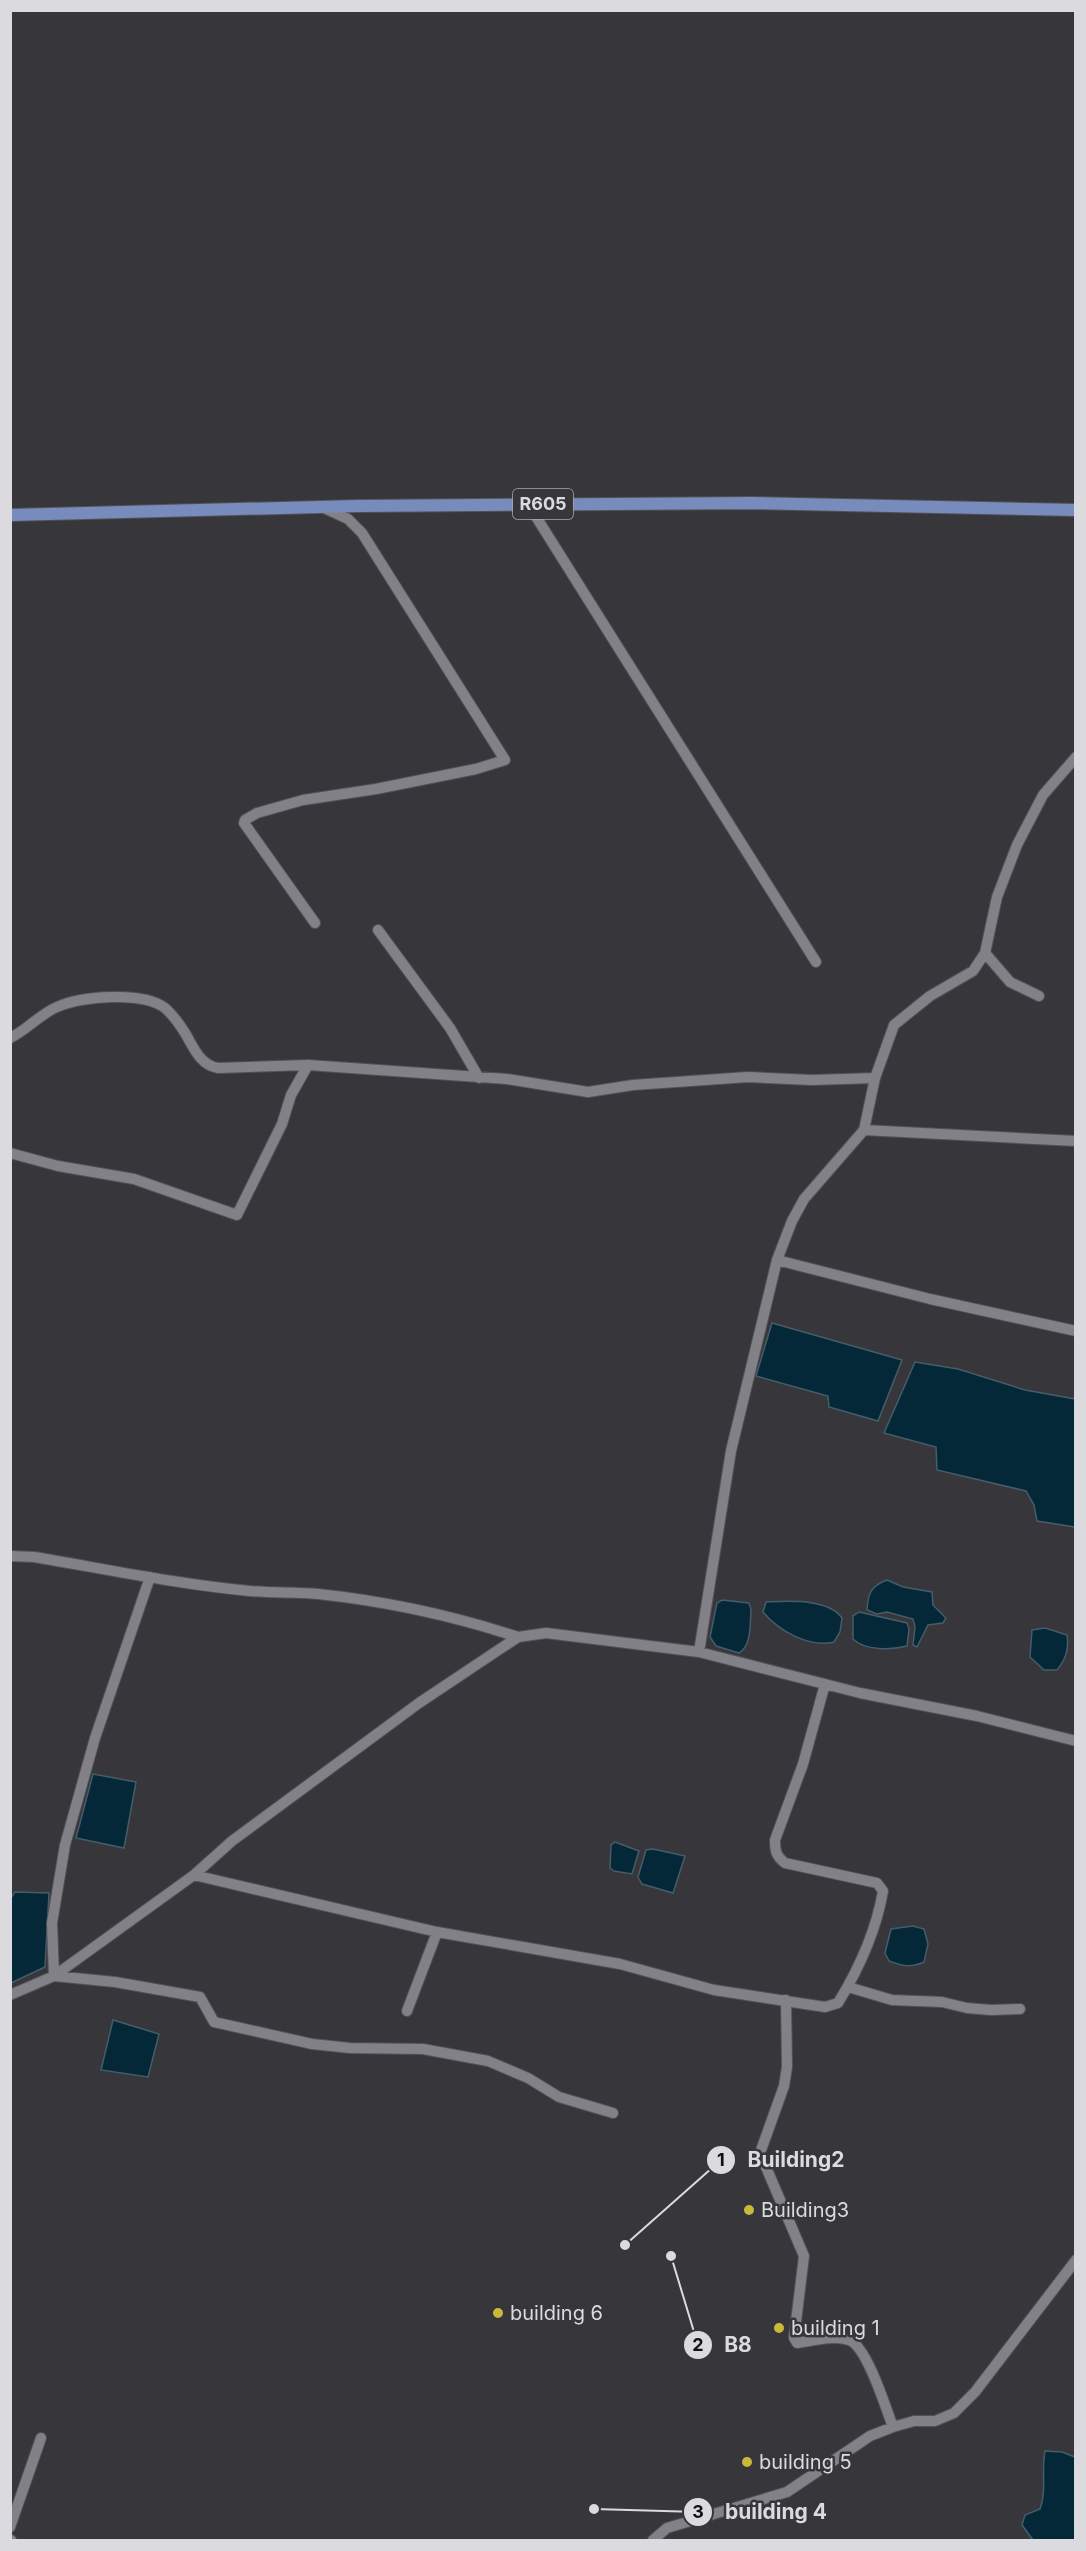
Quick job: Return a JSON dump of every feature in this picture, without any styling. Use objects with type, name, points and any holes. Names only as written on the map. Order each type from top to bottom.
[{"type":"main road","name":"R605","points":[[10,515],[528,504],[752,503],[1076,510]]},
{"type":"street","points":[[528,504],[816,962]]},
{"type":"street","points":[[315,922],[244,823],[245,820],[257,813],[303,800],[376,789],[476,769],[505,760],[362,533],[348,519],[322,507]]},
{"type":"street","points":[[699,1652],[731,1451],[777,1260],[792,1221],[804,1198],[864,1130],[875,1078],[894,1025],[930,996],[973,971],[985,953],[997,897],[1017,845],[1043,795],[1076,757]]},
{"type":"street","points":[[378,930],[450,1028],[479,1078]]},
{"type":"street","points":[[985,953],[1010,982],[1038,996]]},
{"type":"street","points":[[10,1038],[56,1007],[98,995],[144,1000],[164,1007],[209,1066],[308,1065],[531,1082],[588,1092],[633,1085],[748,1077],[812,1080],[875,1078]]},
{"type":"street","points":[[10,1153],[58,1166],[134,1179],[237,1215],[282,1124],[291,1095],[308,1065]]},
{"type":"street","points":[[864,1130],[1076,1142]]},
{"type":"street","points":[[777,1260],[930,1299],[1076,1331]]},
{"type":"street","points":[[10,1556],[34,1557],[150,1577],[252,1591],[317,1594],[375,1602],[481,1624],[518,1637]]},
{"type":"street","points":[[54,1976],[52,1923],[65,1845],[95,1738],[150,1577]]},
{"type":"street","points":[[10,1995],[54,1976],[194,1875],[232,1840],[419,1703],[518,1637],[546,1633],[699,1652],[825,1684],[977,1716],[1076,1741]]},
{"type":"street","points":[[194,1875],[437,1932],[620,1964],[714,1990],[825,2007],[838,2003],[863,1958],[879,1916],[883,1891],[877,1883],[785,1863],[777,1856],[775,1850],[775,1840],[803,1764],[825,1684]]},
{"type":"street","points":[[407,2011],[437,1932]]},
{"type":"street","points":[[54,1976],[115,1982],[200,1997],[214,2022],[276,2038],[350,2048],[423,2049],[488,2061],[528,2078],[559,2097],[613,2113]]},
{"type":"street","points":[[848,1987],[892,2000],[942,2002],[967,2008],[991,2010],[1020,2009]]},
{"type":"street","points":[[786,2000],[787,2067],[784,2086],[760,2153],[804,2256],[794,2338],[797,2343],[842,2339],[856,2345],[876,2382],[893,2427]]},
{"type":"street","points":[[653,2541],[667,2528],[787,2492],[870,2436],[914,2421],[935,2421],[954,2413],[975,2392],[1076,2260]]},
{"type":"street","points":[[10,2527],[41,2438]]},
{"type":"water","points":[[772,1323],[902,1360],[878,1421],[829,1407],[828,1396],[756,1376]]},
{"type":"water","points":[[915,1362],[958,1369],[1025,1390],[1075,1399],[1075,1527],[1037,1521],[1034,1505],[1026,1491],[937,1470],[936,1447],[884,1433]]},
{"type":"water","points":[[887,1580],[903,1587],[932,1592],[933,1605],[946,1618],[943,1623],[928,1625],[917,1647],[913,1645],[915,1627],[913,1619],[887,1612],[877,1614],[867,1610],[871,1591]]},
{"type":"water","points":[[722,1600],[749,1603],[751,1609],[748,1639],[739,1653],[716,1646],[710,1637],[717,1603]]},
{"type":"water","points":[[766,1602],[807,1602],[827,1607],[842,1618],[840,1632],[834,1642],[824,1643],[815,1643],[795,1636],[777,1626],[763,1612]]},
{"type":"water","points":[[859,1612],[907,1623],[909,1629],[907,1646],[871,1648],[858,1643],[853,1639],[853,1616]]},
{"type":"water","points":[[1045,1628],[1067,1635],[1066,1654],[1057,1670],[1044,1670],[1030,1657],[1032,1630]]},
{"type":"water","points":[[93,1774],[136,1782],[124,1848],[76,1838]]},
{"type":"water","points":[[615,1842],[639,1851],[632,1874],[614,1871],[610,1868],[611,1845]]},
{"type":"water","points":[[653,1849],[685,1856],[673,1893],[642,1884],[638,1877],[646,1850]]},
{"type":"water","points":[[15,1892],[49,1893],[45,1967],[11,1983],[11,1898]]},
{"type":"water","points":[[913,1926],[924,1929],[928,1944],[924,1962],[906,1966],[889,1961],[885,1953],[891,1929]]},
{"type":"water","points":[[113,2020],[159,2034],[148,2077],[101,2070]]},
{"type":"water","points":[[1045,2451],[1062,2452],[1075,2457],[1075,2540],[1033,2540],[1022,2525],[1025,2515],[1040,2509]]},
{"type":"place","name":"Building3","points":[[749,2210]]},
{"type":"place","name":"Building2","points":[[625,2245]]},
{"type":"place","name":"B8","points":[[671,2256]]},
{"type":"place","name":"building 6","points":[[498,2313]]},
{"type":"place","name":"building 1","points":[[779,2328]]},
{"type":"place","name":"building 5","points":[[747,2462]]},
{"type":"place","name":"building 4","points":[[594,2509]]}]
